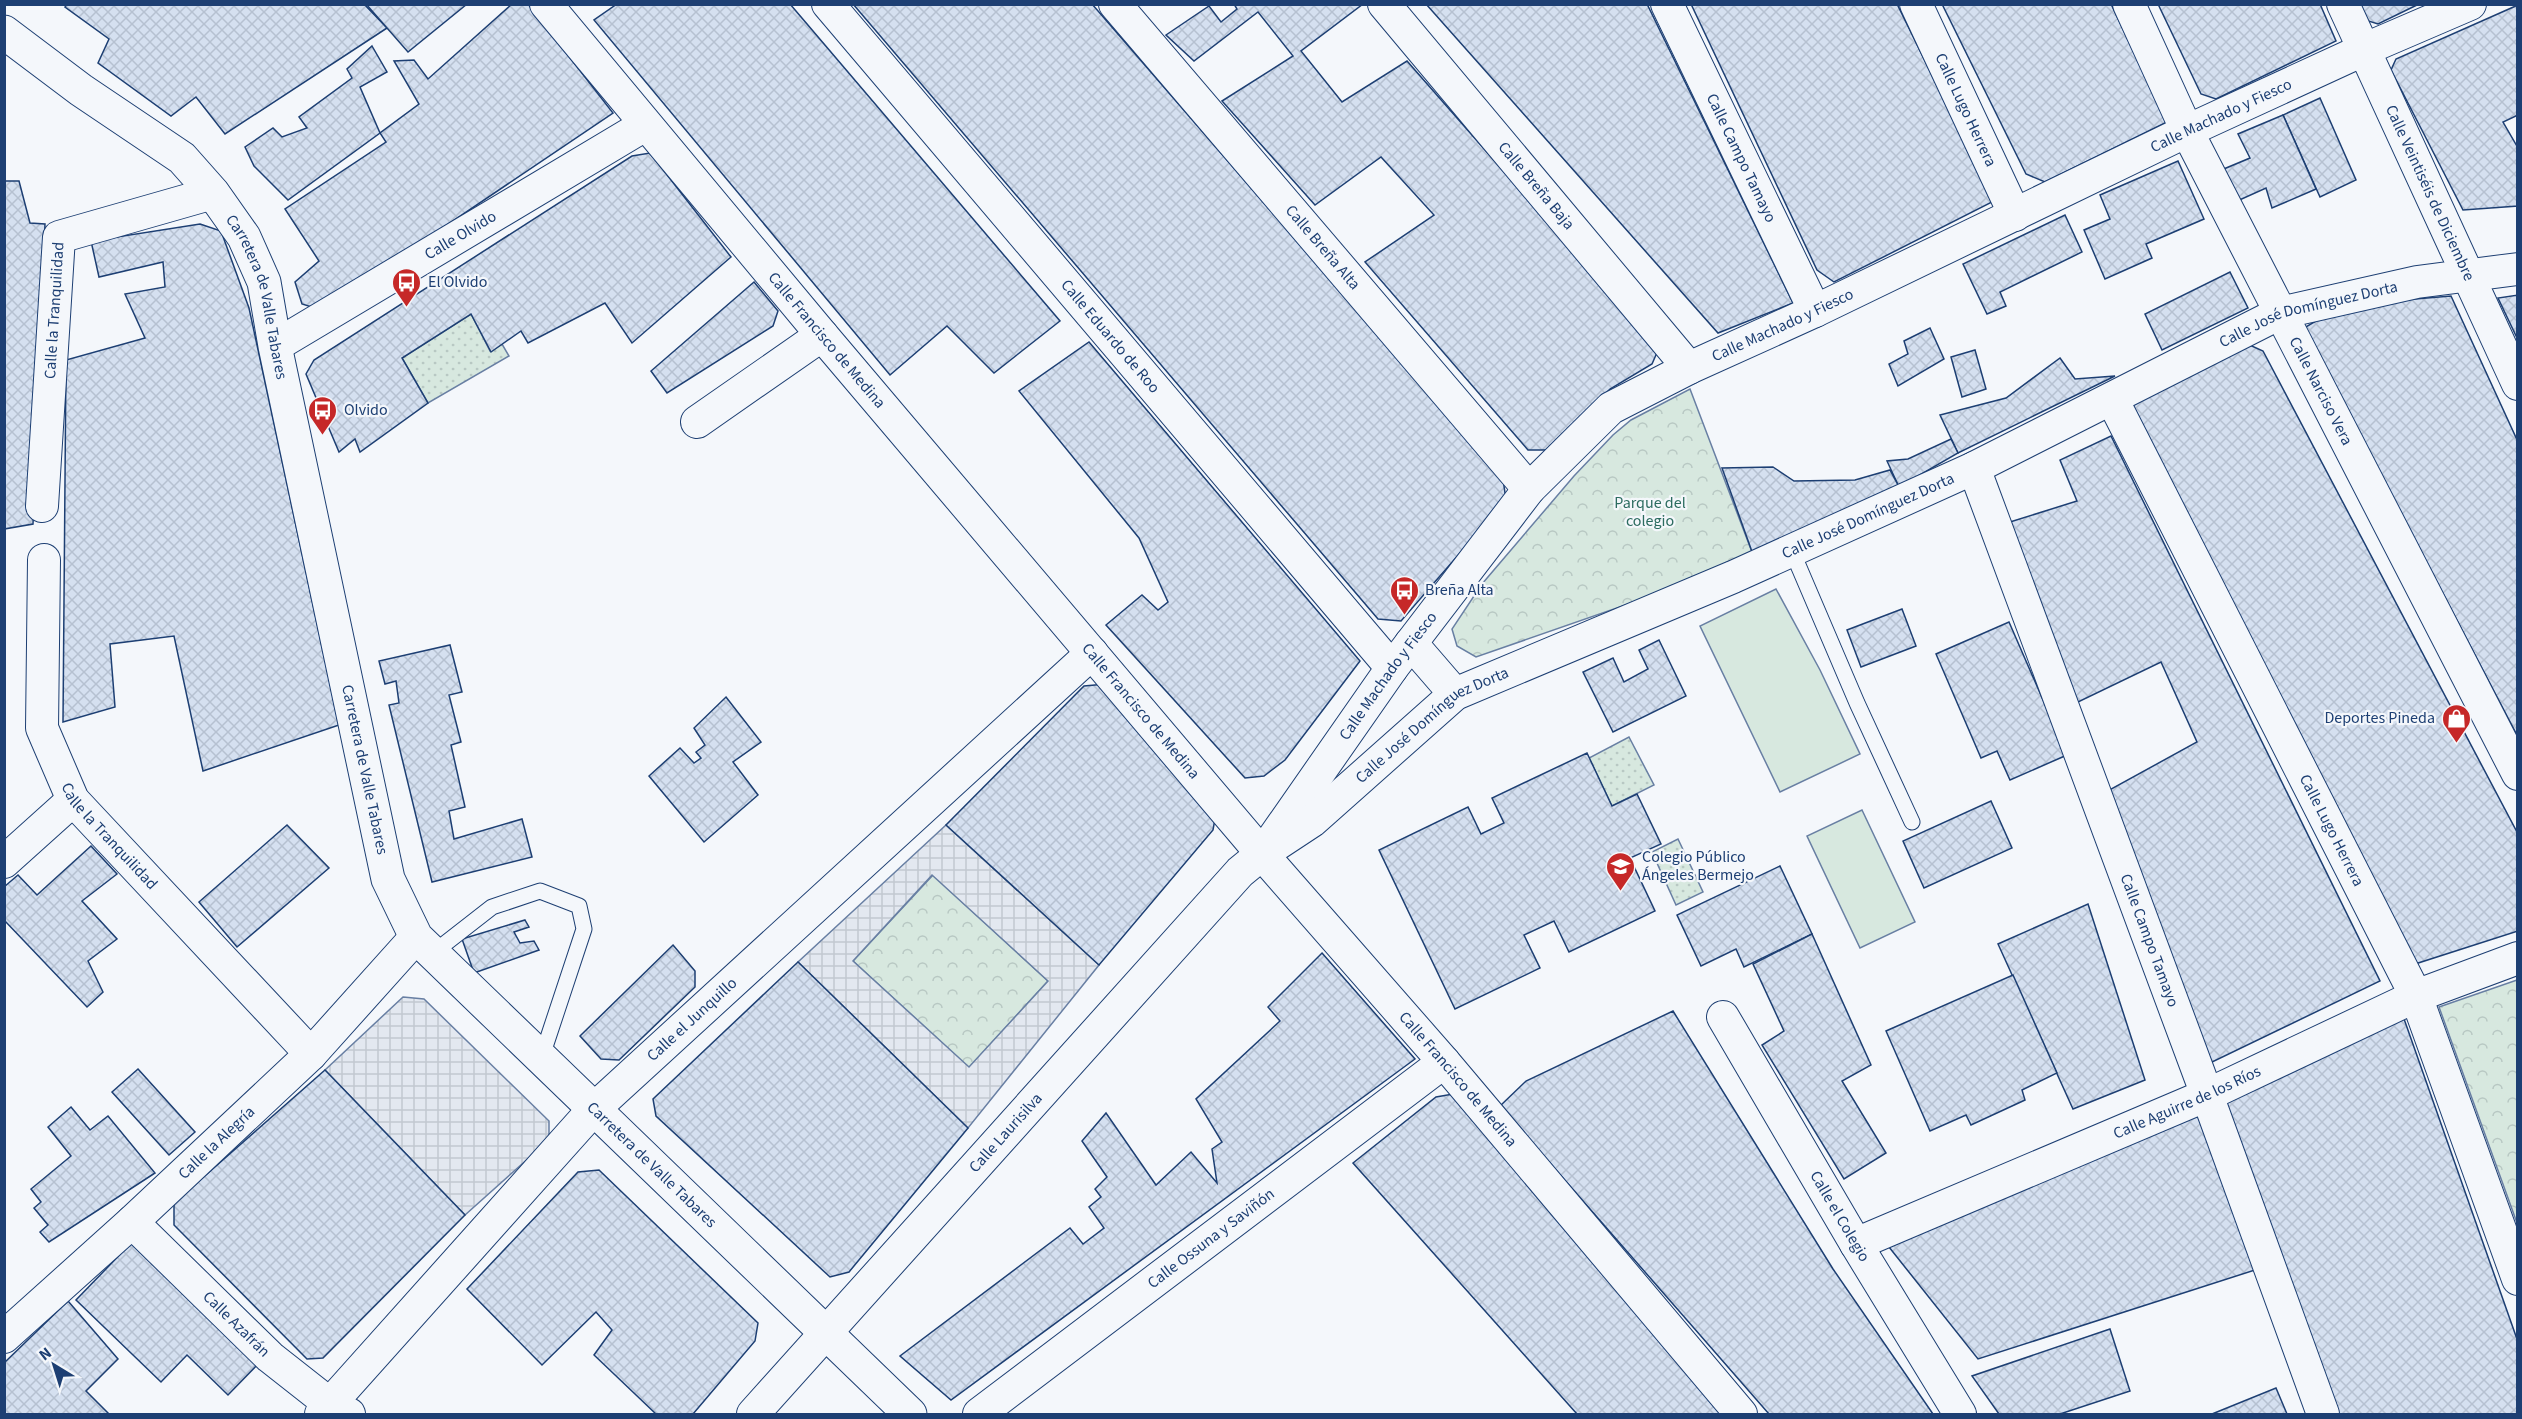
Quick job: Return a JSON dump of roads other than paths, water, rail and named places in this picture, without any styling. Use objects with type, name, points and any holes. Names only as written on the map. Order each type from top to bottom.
[{"type":"main road","name":"Carretera de Valle Tabares","points":[[4,32],[81,90],[182,158],[213,193],[244,237],[264,282],[275,346],[388,879],[425,945],[593,1110],[910,1414]]},
{"type":"street","name":"Calle Eduardo de Roo","points":[[828,4],[1392,668]]},
{"type":"street","name":"Calle Breña Alta","points":[[1115,4],[1529,489]]},
{"type":"street","name":"Calle Breña Baja","points":[[1384,4],[1689,368]]},
{"type":"street","name":"Calle Campo Tamayo","points":[[1667,4],[1815,311]]},
{"type":"street","name":"Calle Lugo Herrera","points":[[1916,4],[2015,215]]},
{"type":"street","name":"Calle Narciso Vera","points":[[2129,4],[2187,131],[2517,774]]},
{"type":"street","name":"Calle Veintiséis de Diciembre","points":[[2343,4],[2517,384]]},
{"type":"street","name":"Calle Machado y Fiesco","points":[[1262,854],[1392,668],[1529,489],[1611,408],[1689,368],[1815,311],[2187,131],[2363,50],[2470,4]]},
{"type":"street","name":"Calle Francisco de Medina","points":[[559,8],[645,125],[1262,854],[1443,1062],[1741,1414]]},
{"type":"street","name":"Calle Olvido","points":[[275,346],[645,125]]},
{"type":"street","name":"Calle la Tranquilidad","points":[[42,506],[59,237],[213,193]]},
{"type":"street","name":"Calle José Domínguez Dorta","points":[[1262,854],[1312,822],[1455,694],[1792,551],[1974,468],[2280,313],[2417,282],[2517,269]]},
{"type":"street","points":[[697,422],[822,335]]},
{"type":"street","name":"Calle Lugo Herrera","points":[[2112,399],[2416,996],[2517,1279]]},
{"type":"street","name":"Calle Campo Tamayo","points":[[1974,468],[2323,1414]]},
{"type":"street","name":"Calle la Tranquilidad","points":[[44,560],[42,729],[73,800],[311,1054]]},
{"type":"street","points":[[1411,643],[1455,694]]},
{"type":"street","name":"Calle el Junquillo","points":[[334,1411],[593,1110],[1092,653]]},
{"type":"street","points":[[4,862],[73,800]]},
{"type":"street","name":"Calle Laurisilva","points":[[753,1414],[1240,872],[1262,854]]},
{"type":"street","name":"Calle la Alegría","points":[[4,1337],[132,1222],[425,945]]},
{"type":"street","name":"Calle Aguirre de los Ríos","points":[[1856,1245],[2207,1095],[2416,996],[2517,958]]},
{"type":"street","name":"Calle el Colegio","points":[[1723,1017],[1856,1245],[1960,1414]]},
{"type":"street","name":"Calle Ossuna y Saviñón","points":[[979,1414],[1443,1062]]},
{"type":"street","name":"Calle Azafrán","points":[[132,1222],[270,1358],[334,1411]]},
{"type":"lane","points":[[1792,551],[1857,703],[1912,822]]},
{"type":"lane","points":[[425,945],[492,907],[540,891],[579,906],[584,929],[541,1059]]},
{"type":"place","name":"El Olvido","points":[[407,308]]},
{"type":"place","name":"Olvido","points":[[323,436]]},
{"type":"place","name":"Breña Alta","points":[[1404,616]]},
{"type":"place","name":"Deportes Pineda","points":[[2456,744]]},
{"type":"place","name":"Colegio Público Ángeles Bermejo","points":[[1621,892]]},
{"type":"park label","name":"Parque del colegio","points":[[1650,512]]}]
